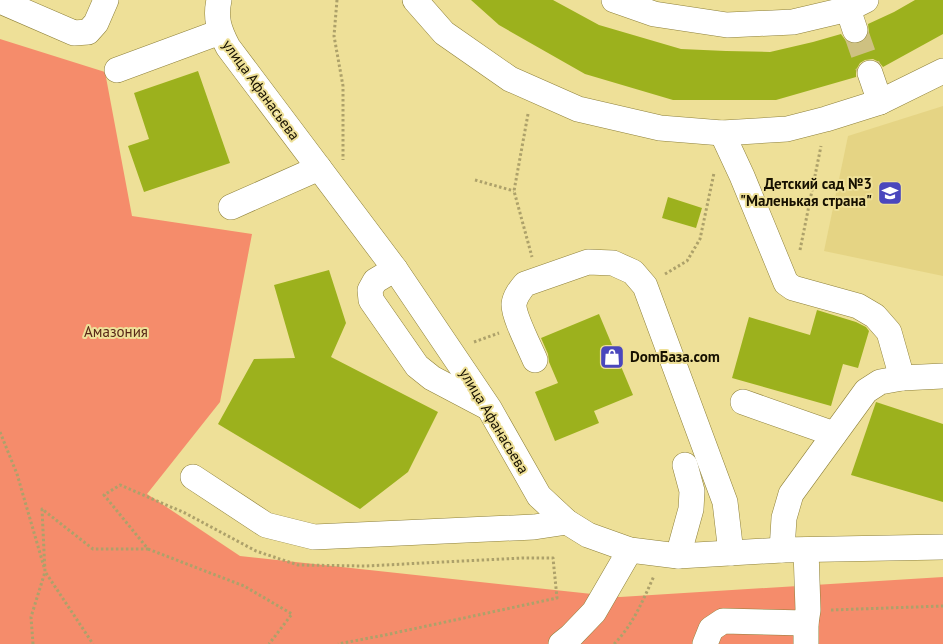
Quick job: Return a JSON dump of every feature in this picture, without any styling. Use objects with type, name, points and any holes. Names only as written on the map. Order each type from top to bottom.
[{"type":"street","points":[[0,0],[74,33],[88,32],[96,23],[106,0]]},
{"type":"street","name":"улица Афанасьева","points":[[219,0],[216,11],[220,32],[228,47],[394,269],[451,351],[489,408],[539,496],[567,522],[588,535],[630,550],[671,555],[943,547]]},
{"type":"street","points":[[415,0],[444,33],[510,80],[578,109],[660,128],[722,133],[787,129],[826,120],[880,102],[943,71]]},
{"type":"street","points":[[614,0],[654,14],[727,25],[793,22],[858,8]]},
{"type":"street","points":[[117,70],[220,32]]},
{"type":"street","points":[[870,73],[880,102]]},
{"type":"street","points":[[722,133],[742,176],[786,283],[793,288],[858,306],[875,316],[889,332],[902,378]]},
{"type":"street","points":[[231,207],[319,168]]},
{"type":"street","points":[[535,360],[514,312],[514,302],[518,292],[525,284],[588,262],[613,263],[633,272],[645,286],[724,502],[731,553]]},
{"type":"street","points":[[394,269],[375,281],[370,290],[371,300],[417,366],[432,378],[489,408]]},
{"type":"street","points":[[705,644],[711,629],[723,621],[806,626],[794,550],[784,518],[791,494],[866,390],[880,382],[902,378],[943,376]]},
{"type":"street","points":[[744,402],[834,434]]},
{"type":"street","points":[[671,555],[691,508],[692,491],[686,465]]},
{"type":"street","points":[[193,477],[266,525],[314,537],[534,527],[567,522]]},
{"type":"street","points":[[561,644],[594,612],[630,550]]},
{"type":"path","points":[[337,0],[334,36],[343,86],[343,162]]},
{"type":"path","points":[[532,89],[514,192],[538,279]]},
{"type":"path","points":[[800,250],[826,120]]},
{"type":"path","points":[[666,274],[687,261],[700,239],[714,172]]},
{"type":"path","points":[[475,180],[514,192]]},
{"type":"path","points":[[451,351],[520,325]]},
{"type":"path","points":[[0,432],[17,474],[46,572],[93,644]]},
{"type":"path","points":[[148,549],[104,495],[120,485],[185,513],[256,551],[298,565],[365,566],[552,558],[557,598],[338,644]]},
{"type":"path","points":[[33,644],[31,617],[46,572],[42,509],[93,549],[148,549],[244,586],[292,614],[269,644]]},
{"type":"path","points":[[614,644],[623,636],[671,555]]},
{"type":"path","points":[[806,626],[943,606]]},
{"type":"shaded area","name":"Детский сад №3 \"Маленькая страна\"","points":[[943,106],[943,276],[824,251],[848,136]]},
{"type":"green space","name":"Амазония","points":[[0,39],[105,72],[132,216],[252,234],[220,402],[147,494],[240,556],[620,597],[943,577],[943,644],[0,644]]},
{"type":"building","points":[[471,0],[553,0],[599,25],[681,49],[770,52],[841,34],[846,41],[852,44],[859,44],[865,40],[869,33],[868,24],[915,0],[943,0],[943,34],[883,67],[873,59],[865,60],[860,63],[856,70],[856,77],[776,100],[673,100],[585,74],[499,25]]},
{"type":"building","points":[[198,71],[230,163],[144,192],[128,146],[149,139],[134,93]]},
{"type":"building","points":[[668,197],[702,208],[696,228],[662,218]]},
{"type":"building","points":[[329,270],[346,323],[331,357],[438,412],[408,472],[360,509],[218,424],[254,359],[295,358],[274,285]]},
{"type":"building","points":[[817,310],[856,322],[866,327],[869,331],[858,368],[843,364],[831,406],[732,378],[749,317],[810,335]]},
{"type":"building","points":[[599,314],[633,395],[594,411],[599,423],[555,441],[535,392],[558,383],[541,338]]},
{"type":"building","points":[[876,402],[943,424],[943,502],[851,475]]},
{"type":"tunnel","points":[[855,30],[870,73]]},
{"type":"place","name":"Детский сад №3 \"Маленькая страна\"","points":[[890,193]]},
{"type":"place","name":"DomБаза.com","points":[[612,357]]}]
